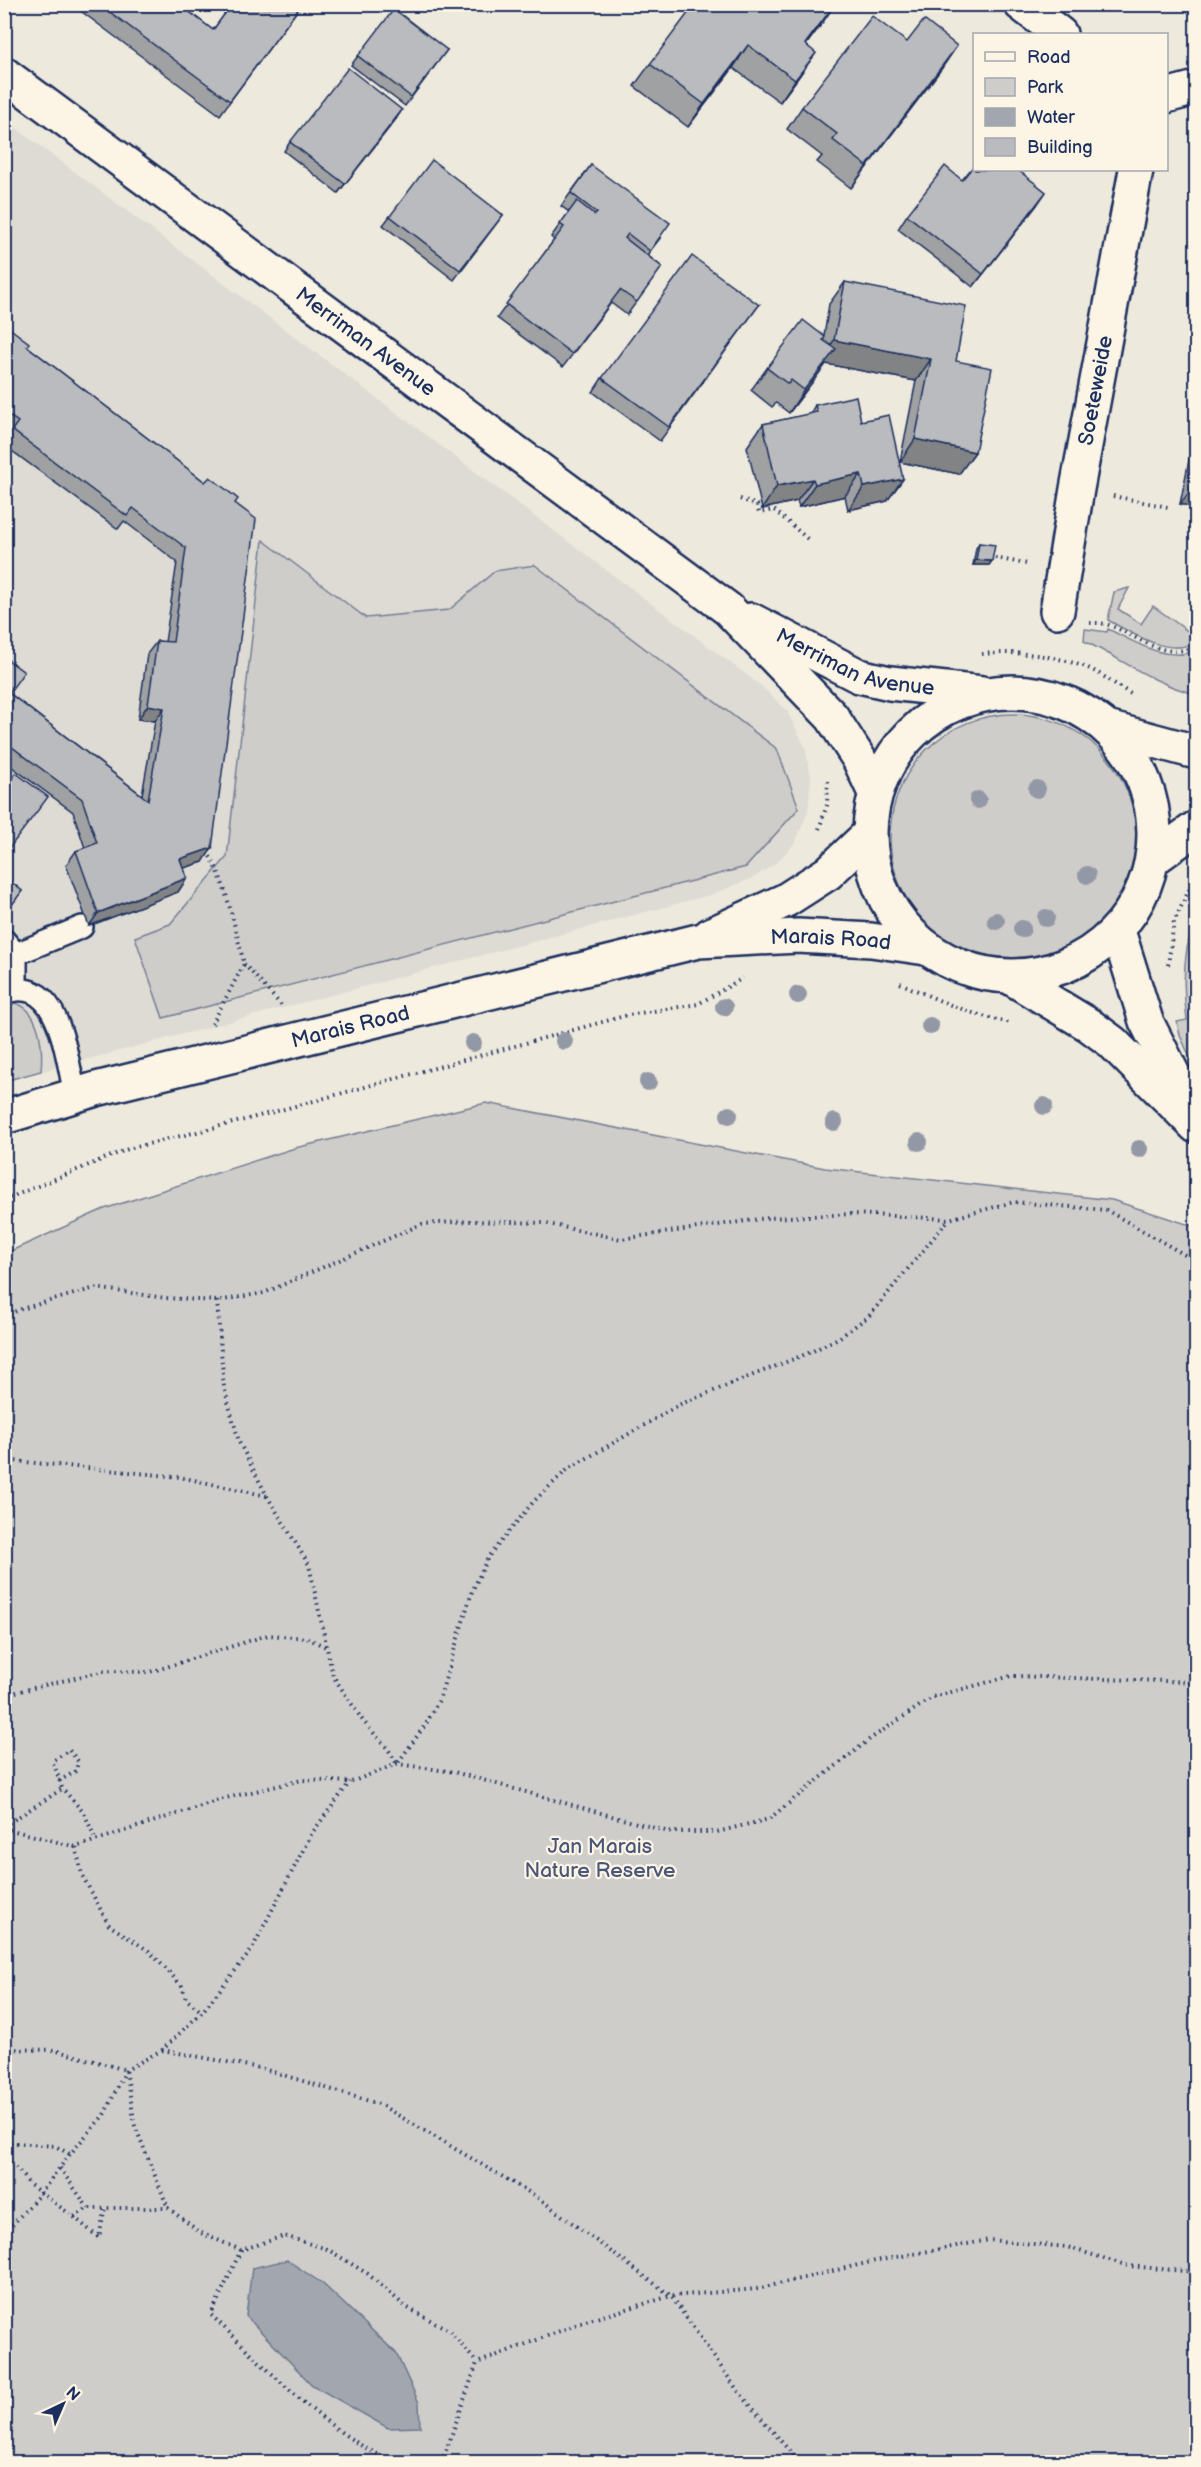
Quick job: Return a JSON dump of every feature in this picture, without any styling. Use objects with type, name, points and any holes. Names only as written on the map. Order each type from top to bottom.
[{"type":"street","points":[[1021,4],[1059,33]]},
{"type":"street","name":"Merriman Avenue","points":[[4,74],[728,609],[860,676],[890,683],[988,694]]},
{"type":"street","points":[[1168,96],[1197,88]]},
{"type":"street","name":"Soeteweide","points":[[1057,611],[1136,171]]},
{"type":"street","name":"Merriman Avenue","points":[[728,609],[832,717],[859,759],[875,793]]},
{"type":"street","points":[[1020,692],[1051,698],[1081,710],[1107,728],[1126,750],[1141,774],[1150,802],[1154,830],[1153,859],[1146,885],[1134,909],[1118,931],[1095,951],[1069,966],[1040,975],[1010,977],[980,973],[952,963],[926,948],[902,925],[884,897],[873,867],[869,834],[875,793],[888,764],[906,739],[930,718],[957,702],[988,694],[1020,692]]},
{"type":"street","points":[[1107,728],[1197,752]]},
{"type":"street","points":[[1153,859],[1197,828]]},
{"type":"street","name":"Marais Road","points":[[698,941],[786,900],[828,873],[869,834]]},
{"type":"street","points":[[1118,931],[1146,1021],[1197,1124]]},
{"type":"street","name":"Marais Road","points":[[4,1117],[75,1094],[698,941],[798,936],[871,940],[926,948]]},
{"type":"street","points":[[1010,977],[1081,1020],[1112,1042],[1197,1124]]},
{"type":"lane","points":[[75,1094],[63,1041],[49,1003],[29,990],[10,991],[10,947],[82,927]]},
{"type":"path","points":[[741,499],[757,504],[759,513],[774,510],[810,541]]},
{"type":"path","points":[[1128,499],[1168,507]]},
{"type":"path","points":[[995,558],[1030,565]]},
{"type":"path","points":[[1107,625],[1165,650],[1189,650],[1197,645]]},
{"type":"path","points":[[976,655],[1007,652],[1068,662],[1091,669],[1137,698]]},
{"type":"path","points":[[817,837],[826,805],[828,778]]},
{"type":"path","points":[[204,850],[211,855],[220,875],[244,964],[276,1002],[284,1007]]},
{"type":"path","points":[[207,1033],[244,964]]},
{"type":"path","points":[[4,1200],[128,1149],[237,1122],[628,1016],[698,1004],[743,978]]},
{"type":"path","points":[[893,979],[944,1004],[979,1017],[1012,1023]]},
{"type":"path","points":[[4,1317],[95,1288],[165,1298],[217,1301],[264,1293],[422,1224],[471,1221],[543,1223],[621,1239],[767,1218],[853,1214],[949,1219],[1014,1202],[1106,1210],[1194,1260],[1197,1264]]},
{"type":"path","points":[[397,1764],[426,1724],[439,1700],[472,1592],[488,1557],[534,1501],[568,1469],[681,1404],[811,1352],[840,1337],[869,1316],[949,1219]]},
{"type":"path","points":[[217,1301],[224,1387],[239,1442],[267,1496],[309,1565],[333,1676],[363,1721],[388,1749],[397,1764]]},
{"type":"path","points":[[4,1460],[180,1477],[267,1496]]},
{"type":"path","points":[[4,1695],[103,1671],[150,1672],[268,1635],[308,1638],[327,1647]]},
{"type":"path","points":[[4,1827],[76,1847],[222,1799],[302,1780],[351,1782],[397,1764],[454,1772],[669,1832],[717,1832],[769,1819],[870,1739],[933,1697],[1011,1676],[1197,1682]]},
{"type":"path","points":[[59,1781],[76,1772],[78,1761],[69,1750],[53,1761],[59,1781],[62,1788],[84,1813],[96,1840]]},
{"type":"path","points":[[4,2234],[105,2115],[126,2070],[162,2050],[202,2012],[251,1951],[312,1833],[351,1782]]},
{"type":"path","points":[[4,1827],[62,1788]]},
{"type":"path","points":[[76,1847],[82,1875],[109,1925],[149,1951],[182,1986],[186,1999],[202,2012]]},
{"type":"path","points":[[4,2049],[54,2050],[126,2070]]},
{"type":"path","points":[[162,2050],[260,2068],[379,2104],[537,2197],[671,2296],[738,2391],[799,2463]]},
{"type":"path","points":[[126,2070],[135,2126],[168,2208],[201,2233],[241,2250],[284,2236],[327,2249],[368,2274],[406,2307],[449,2330],[477,2363]]},
{"type":"path","points":[[4,2142],[55,2146],[70,2154]]},
{"type":"path","points":[[4,2153],[40,2194],[74,2217],[99,2238],[105,2207]]},
{"type":"path","points":[[60,2168],[88,2208]]},
{"type":"path","points":[[74,2217],[88,2208],[168,2208]]},
{"type":"path","points":[[442,2463],[477,2363],[586,2321],[671,2296],[757,2289],[875,2261],[989,2240],[1067,2247],[1129,2266],[1197,2272]]},
{"type":"path","points":[[241,2250],[211,2315],[326,2421],[383,2458],[399,2463]]},
{"type":"shaded area","points":[[4,119],[760,685],[787,711],[805,747],[811,777],[808,811],[795,843],[776,863],[753,878],[710,895],[5,1081]]},
{"type":"green space","points":[[263,540],[366,618],[449,610],[495,571],[535,565],[777,749],[799,808],[746,867],[163,1018],[135,937],[170,924],[227,857]]},
{"type":"green space","points":[[1129,588],[1118,609],[1141,624],[1153,606],[1193,635],[1196,641],[1186,646],[1164,646],[1140,637],[1108,620],[1114,592]]},
{"type":"green space","points":[[1085,629],[1107,632],[1108,629],[1139,645],[1162,653],[1185,654],[1196,650],[1196,694],[1153,678],[1084,641]]},
{"type":"green space","points":[[1013,714],[1037,716],[1060,723],[1081,735],[1100,750],[1115,769],[1127,790],[1134,813],[1136,837],[1134,861],[1127,884],[1115,905],[1100,924],[1081,939],[1060,951],[1037,958],[1013,960],[989,958],[966,951],[945,939],[926,924],[911,905],[899,884],[892,861],[890,837],[892,813],[899,790],[911,769],[926,750],[945,735],[966,723],[989,716]]},
{"type":"green space","points":[[1196,916],[1196,1071],[1180,1035],[1177,1022],[1187,1020],[1184,994],[1186,954]]},
{"type":"green space","points":[[15,1003],[24,1007],[35,1022],[41,1042],[41,1071],[8,1080],[4,1072],[5,1008]]},
{"type":"green space","name":"Jan Marais Nature Reserve","points":[[486,1103],[825,1168],[1112,1200],[1196,1227],[1196,2462],[5,2462],[4,1254],[104,1209],[295,1148]]},
{"type":"water","points":[[287,2260],[323,2284],[396,2353],[419,2403],[420,2427],[388,2428],[312,2385],[246,2316],[252,2268]]},
{"type":"building","points":[[99,4],[179,4],[213,30],[232,4],[302,4],[230,101]]},
{"type":"building","points":[[695,4],[709,4],[717,11],[722,4],[835,4],[805,44],[816,53],[795,80],[748,45],[704,104],[650,64]]},
{"type":"building","points":[[394,9],[447,50],[411,97],[358,56]]},
{"type":"building","points":[[872,16],[907,42],[924,20],[957,46],[867,166],[833,140],[837,134],[802,107]]},
{"type":"building","points":[[348,68],[402,110],[345,184],[290,142]]},
{"type":"building","points":[[432,160],[503,215],[460,270],[390,216]]},
{"type":"building","points":[[591,165],[670,223],[650,251],[628,234],[625,238],[662,267],[637,302],[620,290],[572,354],[506,304],[564,227],[560,224],[577,201],[595,215],[597,213],[571,193]]},
{"type":"building","points":[[945,166],[962,180],[973,166],[973,171],[1019,171],[1046,192],[983,274],[907,215]]},
{"type":"building","points":[[692,256],[759,305],[669,427],[602,378]]},
{"type":"building","points":[[845,282],[966,306],[956,361],[992,368],[975,452],[915,439],[931,359],[834,340]]},
{"type":"building","points":[[803,320],[825,337],[823,340],[836,349],[804,390],[791,380],[788,384],[767,368]]},
{"type":"building","points":[[4,324],[29,343],[27,346],[205,482],[210,477],[238,499],[235,503],[256,519],[212,848],[180,859],[187,878],[98,913],[76,851],[97,843],[82,799],[4,741],[4,657],[24,672],[9,693],[148,800],[164,708],[148,705],[157,641],[173,642],[186,548],[133,508],[127,516],[12,430],[18,422],[4,412]]},
{"type":"building","points":[[856,396],[861,421],[889,415],[903,479],[864,487],[861,474],[815,484],[813,479],[777,486],[763,424],[817,412],[815,405]]},
{"type":"building","points":[[1197,455],[1197,492],[1190,491]]},
{"type":"building","points":[[979,543],[995,545],[992,561],[976,560]]},
{"type":"building","points":[[16,773],[48,797],[4,855],[4,789]]},
{"type":"building","points":[[4,876],[22,891],[9,909],[4,905]]}]
